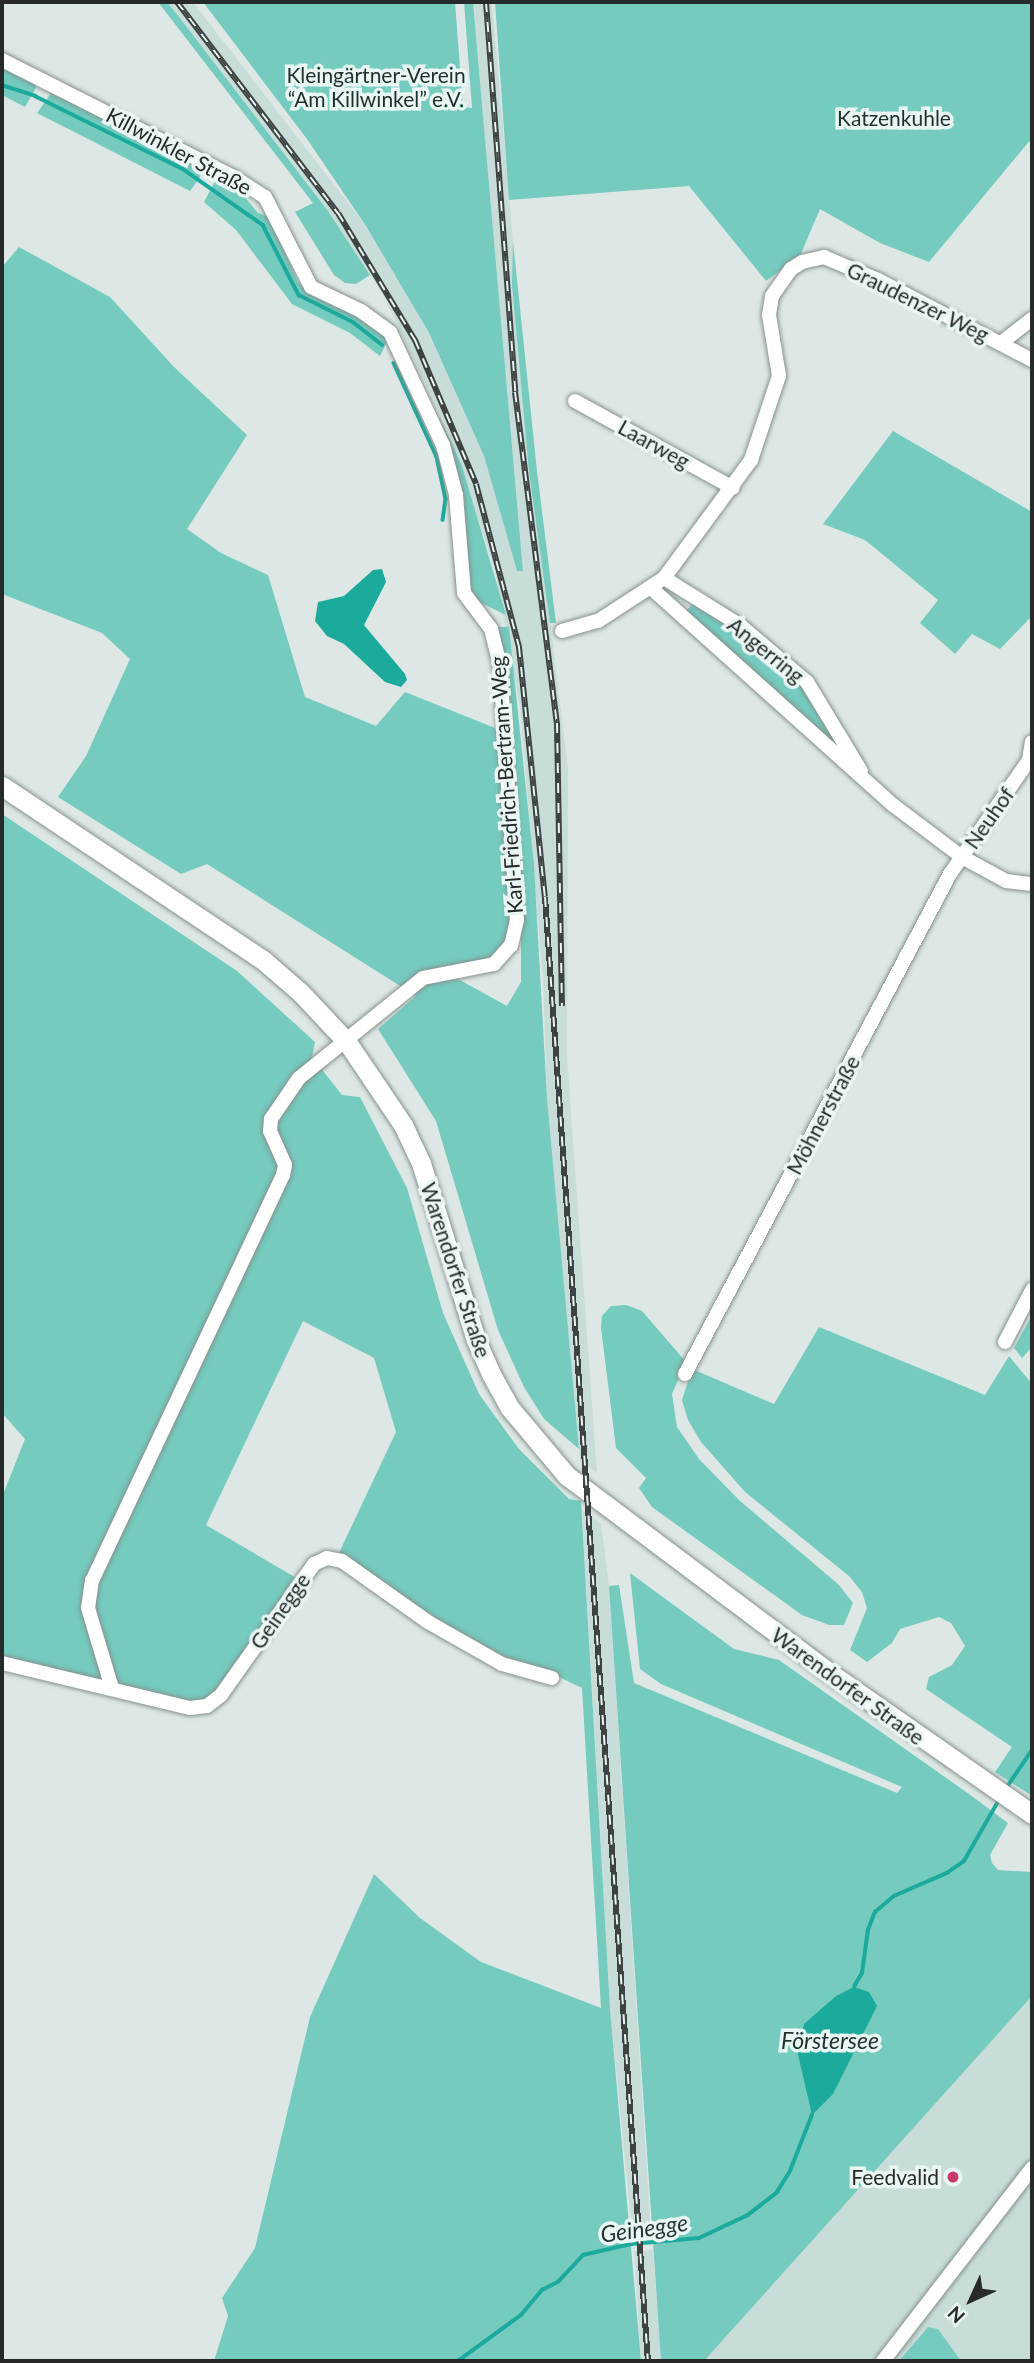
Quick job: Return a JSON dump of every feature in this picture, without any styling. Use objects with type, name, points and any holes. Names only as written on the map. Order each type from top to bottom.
[{"type":"street","name":"Killwinkler Straße","points":[[2,60],[234,177],[265,197],[279,217],[311,287],[361,311],[390,332],[443,445],[456,495],[461,580],[470,603]]},
{"type":"street","name":"Graudenzer Weg","points":[[562,631],[598,621],[664,578],[733,488],[765,428],[779,376],[769,315],[772,296],[791,269],[802,262],[824,257],[1032,360]]},
{"type":"street","points":[[1001,343],[1032,319]]},
{"type":"street","name":"Laarweg","points":[[575,401],[733,488]]},
{"type":"street","name":"Angerring","points":[[664,578],[741,626],[807,682],[866,782]]},
{"type":"street","name":"Angerring","points":[[651,588],[866,782],[962,857],[1006,881],[1032,884]]},
{"type":"street","name":"Karl-Friedrich-Bertram-Weg","points":[[112,1688],[88,1608],[92,1580],[283,1175],[282,1155],[272,1139],[271,1119],[299,1079],[423,978],[494,964],[515,933],[500,666],[491,629],[470,603]]},
{"type":"street","name":"Neuhof","points":[[962,857],[1029,760],[1032,742]]},
{"type":"street","name":"Warendorfer Straße","points":[[2,786],[262,960],[300,992],[347,1042],[403,1125],[434,1201],[476,1340],[509,1407],[537,1444],[593,1499],[965,1771],[1032,1814]]},
{"type":"street","name":"Möhnerstraße","points":[[685,1374],[962,857]]},
{"type":"street","points":[[1004,1342],[1032,1290]]},
{"type":"street","name":"Geinegge","points":[[2,1663],[190,1708],[207,1706],[221,1695],[314,1564],[327,1558],[342,1562],[428,1622],[502,1664],[552,1678]]},
{"type":"street","points":[[86,1684],[103,1662]]},
{"type":"street","points":[[883,2361],[1032,2168]]},
{"type":"shaded area","points":[[167,2],[193,2],[366,226],[429,334],[484,456],[517,571],[523,570],[473,2],[492,2],[513,241],[518,356],[568,769],[567,1057],[597,1473],[580,1461],[547,1098],[543,981],[520,707],[495,571],[447,427],[382,293],[328,211]]},
{"type":"shaded area","points":[[582,1510],[601,1523],[609,1586],[651,2232],[632,2232],[610,2009]]},
{"type":"shaded area","points":[[1032,1996],[1032,2361],[704,2361]]},
{"type":"shaded area","points":[[653,2250],[661,2361],[641,2361],[634,2251]]},
{"type":"green space","points":[[158,2],[167,2],[179,17],[328,211],[370,275],[356,284],[345,283],[334,275],[295,212],[313,203]]},
{"type":"green space","name":"Kleingärtner-Verein “Am Killwinkel” e.V.","points":[[203,2],[455,2],[463,107],[472,108],[464,2],[473,2],[523,571],[517,571],[484,456],[429,333],[366,226],[307,139]]},
{"type":"green space","name":"Katzenkuhle","points":[[495,2],[1032,2],[1032,138],[929,262],[880,243],[820,209],[800,256],[766,281],[689,186],[509,200]]},
{"type":"green space","points":[[2,65],[34,81],[36,88],[25,107],[2,95]]},
{"type":"green space","points":[[52,92],[199,166],[200,177],[190,191],[37,113]]},
{"type":"green space","points":[[223,179],[238,189],[258,213],[269,217],[298,282],[311,295],[356,314],[383,334],[387,342],[380,356],[350,333],[292,304],[236,230],[204,202],[215,181]]},
{"type":"green space","points":[[513,241],[556,623],[550,623],[529,471],[512,285]]},
{"type":"green space","points":[[19,247],[110,297],[174,367],[247,435],[187,529],[221,553],[268,575],[305,697],[376,726],[405,692],[500,730],[511,918],[505,940],[491,959],[440,969],[507,1006],[521,982],[521,904],[497,627],[509,627],[534,865],[547,1098],[579,1449],[544,1419],[524,1387],[498,1330],[436,1121],[378,1029],[416,996],[207,864],[181,874],[58,797],[86,756],[130,659],[102,633],[2,594],[2,267]]},
{"type":"green space","points":[[439,416],[462,466],[506,615],[477,601],[466,586],[458,476]]},
{"type":"green space","points":[[893,431],[1032,512],[1032,616],[1000,649],[972,634],[955,654],[920,623],[938,600],[865,540],[823,524]]},
{"type":"green space","points":[[695,601],[775,658],[814,700],[840,750],[686,611]]},
{"type":"green space","points":[[2,814],[237,971],[315,1042],[312,1057],[342,1095],[360,1097],[407,1188],[443,1313],[479,1394],[519,1449],[569,1499],[581,1501],[610,2009],[641,2361],[214,2361],[228,2316],[222,2298],[255,2248],[310,2017],[374,1874],[420,1918],[481,1962],[601,2008],[582,1688],[557,1676],[502,1660],[338,1555],[396,1432],[374,1358],[303,1321],[206,1525],[298,1579],[216,1695],[196,1704],[2,1660],[2,1497],[25,1439],[2,1413]]},
{"type":"green space","points":[[626,1305],[642,1311],[686,1362],[672,1394],[677,1427],[699,1459],[739,1500],[839,1585],[853,1603],[844,1625],[829,1625],[802,1615],[652,1507],[639,1488],[646,1478],[616,1448],[601,1328],[602,1316],[611,1306]]},
{"type":"green space","points":[[1032,1315],[1032,1347],[1022,1358],[1014,1348]]},
{"type":"green space","points":[[819,1327],[985,1395],[1009,1356],[1032,1384],[1032,1796],[995,1772],[1012,1747],[926,1689],[929,1677],[952,1665],[965,1646],[951,1623],[939,1617],[900,1629],[892,1643],[867,1662],[850,1650],[867,1608],[862,1592],[849,1576],[745,1492],[701,1442],[688,1420],[682,1400],[692,1369],[774,1404]]},
{"type":"green space","points":[[630,1573],[734,1649],[779,1660],[1008,1823],[990,1855],[992,1863],[998,1870],[1032,1872],[1032,1996],[704,2361],[661,2361],[609,1586],[619,1585],[634,1683],[897,1793],[902,1787],[661,1684],[640,1669]]},
{"type":"green space","points":[[928,2327],[938,2329],[961,2361],[899,2361]]},
{"type":"water","points":[[382,569],[386,582],[364,625],[405,674],[407,680],[401,687],[385,682],[344,644],[327,636],[315,621],[318,602],[344,596],[373,570]]},
{"type":"water","name":"Förstersee","points":[[854,1987],[869,1992],[877,2006],[833,2094],[812,2115],[797,2050],[804,2024],[836,1996]]},
{"type":"waterway","points":[[2,85],[35,96],[183,169],[263,225],[299,295],[353,322],[382,345]]},
{"type":"waterway","points":[[394,363],[437,457],[446,499],[443,520]]},
{"type":"waterway","name":"Geinegge","points":[[1007,1787],[1032,1750]]},
{"type":"waterway","name":"Geinegge","points":[[854,1987],[862,1973],[868,1930],[875,1912],[894,1896],[947,1873],[964,1861],[999,1800]]},
{"type":"waterway","name":"Geinegge","points":[[458,2361],[521,2315],[542,2290],[558,2282],[583,2255],[631,2244],[699,2238],[748,2215],[777,2192],[790,2171],[812,2115]]},
{"type":"railway","points":[[177,2],[338,213],[415,340],[476,484],[519,647],[545,897],[648,2361]]},
{"type":"railway","points":[[486,2],[515,392],[557,723],[562,1006]]},
{"type":"place","name":"Feedvalid","points":[[953,2177]]}]
